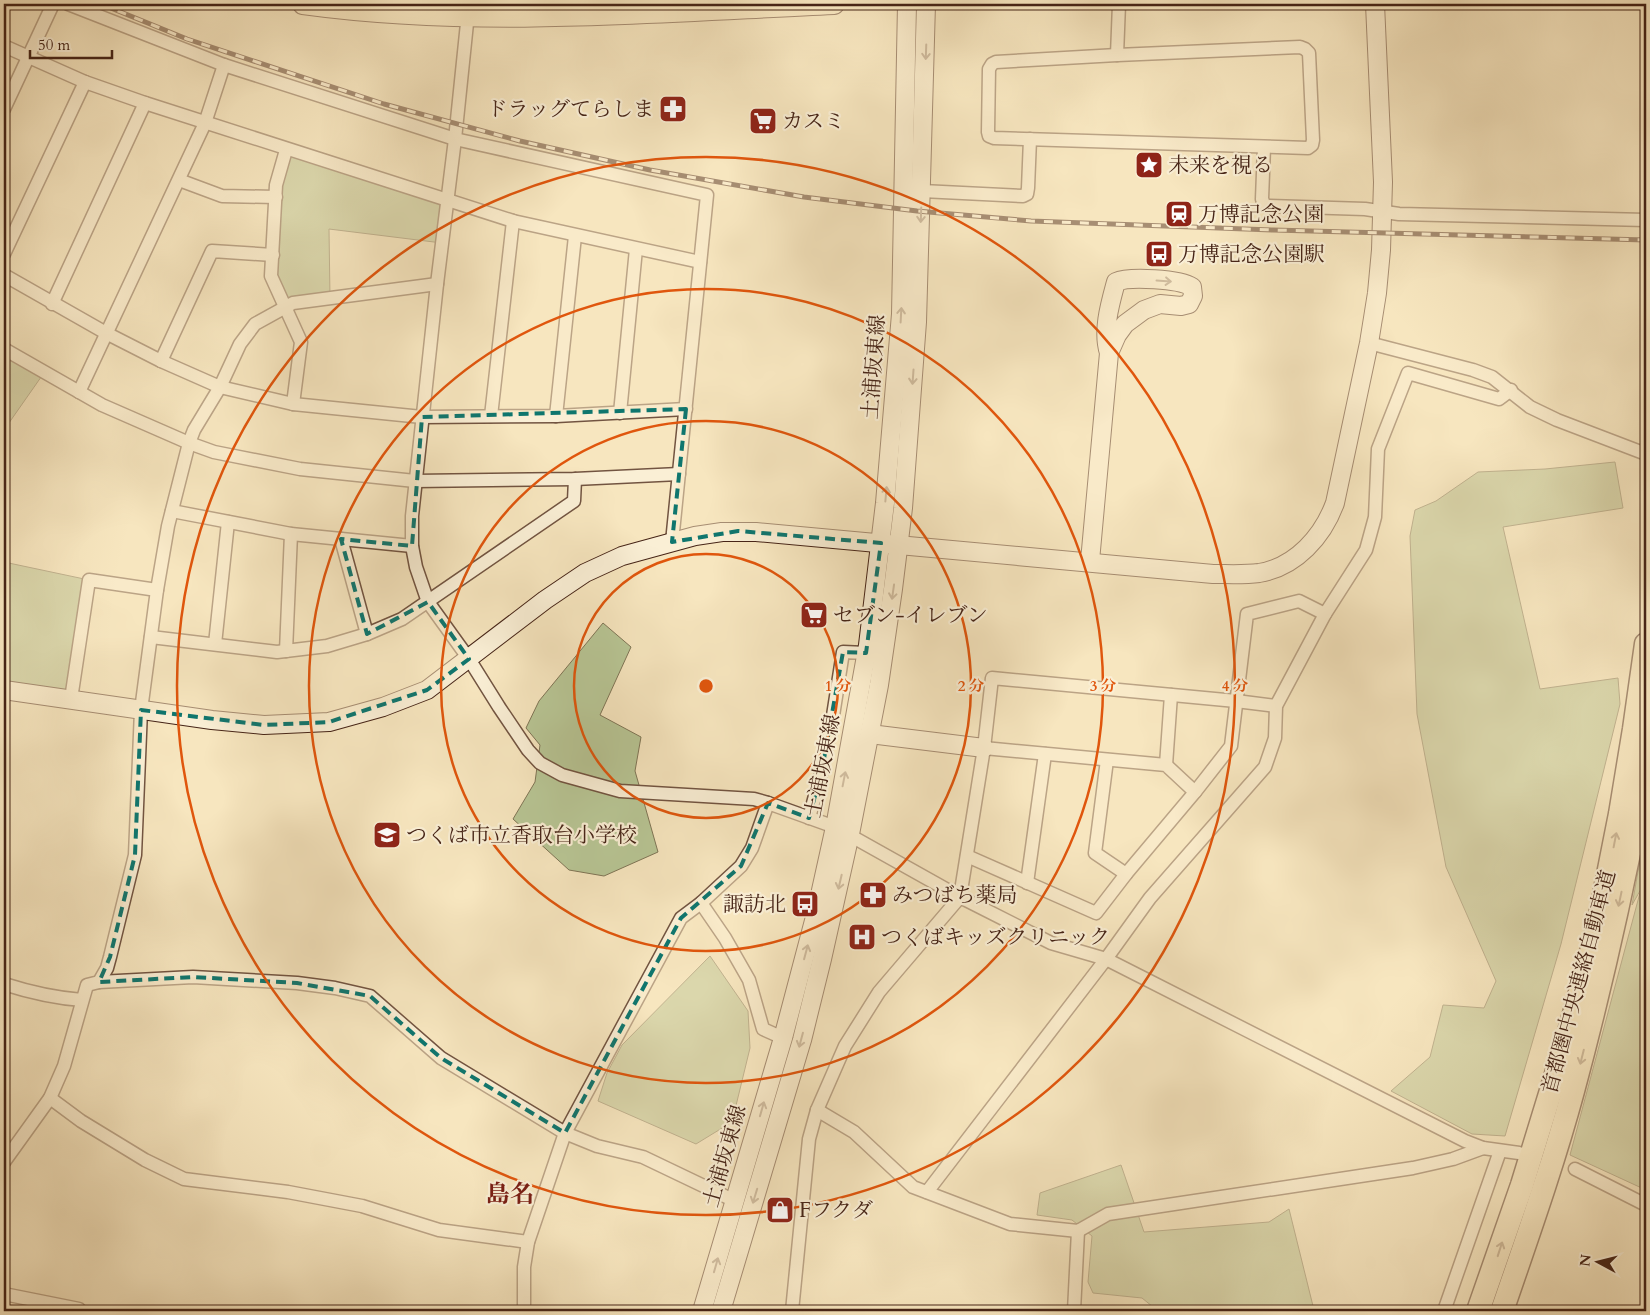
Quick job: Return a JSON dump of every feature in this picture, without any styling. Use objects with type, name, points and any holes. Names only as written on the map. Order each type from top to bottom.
[{"type":"highway","name":"首都圏中央連絡自動車道","points":[[1477,1311],[1522,1185],[1569,1032],[1597,930],[1628,766],[1646,644]]},
{"type":"highway","name":"首都圏中央連絡自動車道","points":[[1502,1311],[1529,1233],[1573,1092],[1609,947],[1646,765]]},
{"type":"main road","points":[[303,4],[384,12],[468,10],[632,13],[834,4]]},
{"type":"main road","name":"土浦坂東線","points":[[721,1311],[802,1040],[822,959],[843,830],[881,543],[894,410],[901,314],[907,4]]},
{"type":"main road","name":"土浦坂東線","points":[[702,1311],[783,1038],[816,913],[843,830],[870,734],[899,544],[908,455],[922,191],[926,4]]},
{"type":"main road","points":[[4,690],[212,720],[264,725],[329,722],[383,707],[427,690],[545,600],[585,574],[622,556],[694,536],[738,531],[899,544],[1213,574],[1260,573],[1274,569],[1295,557],[1314,540],[1328,520],[1335,503],[1369,343],[1377,293],[1383,211],[1375,4]]},
{"type":"main road","points":[[1090,562],[1110,353],[1125,324],[1155,304],[1181,306],[1189,304],[1193,296],[1192,287],[1182,282],[1126,279],[1116,282],[1106,342],[1110,353]]},
{"type":"main road","points":[[1112,297],[1123,311],[1133,314],[1139,313]]},
{"type":"main road","points":[[870,734],[984,748]]},
{"type":"street","points":[[4,109],[53,4]]},
{"type":"street","points":[[68,4],[224,65],[455,139],[707,195],[672,542]]},
{"type":"street","points":[[1117,55],[1119,4]]},
{"type":"street","points":[[468,10],[415,482],[412,546],[416,567],[428,602],[469,659],[528,750],[540,763],[562,775],[620,791],[754,799],[843,830],[960,896],[1051,943],[1106,959],[1465,1141],[1483,1148],[1519,1153]]},
{"type":"street","points":[[4,46],[85,82],[145,103],[286,150],[512,221],[700,262]]},
{"type":"street","points":[[1300,47],[1309,53],[1312,145],[1301,148],[1030,140],[994,138],[988,132],[990,65],[996,62],[1300,47]]},
{"type":"street","points":[[79,392],[205,123],[224,65]]},
{"type":"street","points":[[4,254],[85,82]]},
{"type":"street","points":[[52,304],[145,103]]},
{"type":"street","points":[[922,191],[1023,196],[1027,194],[1028,188],[1030,140]]},
{"type":"street","points":[[1264,147],[1262,199],[1264,204],[1268,206],[1355,209],[1399,214],[1646,220]]},
{"type":"street","points":[[286,150],[276,185],[271,276],[301,342],[293,404]]},
{"type":"street","points":[[179,180],[222,196],[276,197]]},
{"type":"street","points":[[491,416],[512,221]]},
{"type":"street","points":[[556,416],[575,236]]},
{"type":"street","points":[[620,413],[636,249]]},
{"type":"street","points":[[161,361],[212,251],[273,256]]},
{"type":"street","points":[[4,275],[52,304],[161,361],[220,387],[293,404],[422,417],[556,416],[686,410]]},
{"type":"street","points":[[99,982],[107,968],[135,855],[141,710],[157,590],[172,511],[194,430],[220,387],[240,344],[255,324],[293,303],[436,284]]},
{"type":"street","points":[[1369,343],[1473,370],[1492,377],[1511,390],[1530,407],[1557,420],[1646,454]]},
{"type":"street","points":[[4,349],[102,405],[189,443],[214,452],[300,469],[415,482],[575,479],[680,474]]},
{"type":"street","points":[[926,1192],[1106,959],[1150,898],[1265,766],[1275,738],[1276,706],[1325,614],[1366,550],[1375,517],[1378,449],[1408,373],[1499,398],[1511,390]]},
{"type":"street","points":[[151,637],[277,652],[326,646],[367,634],[402,619],[574,501],[575,479]]},
{"type":"street","points":[[172,511],[291,534],[412,546]]},
{"type":"street","points":[[214,644],[228,522]]},
{"type":"street","points":[[286,651],[291,534]]},
{"type":"street","points":[[341,539],[367,634]]},
{"type":"street","points":[[71,699],[89,580],[157,590]]},
{"type":"street","points":[[967,856],[1096,913],[1231,746],[1247,614],[1299,601],[1325,614]]},
{"type":"street","points":[[809,818],[832,722],[843,652],[866,654]]},
{"type":"street","points":[[792,1311],[809,1138],[817,1110],[845,1046],[879,992],[960,896],[984,748],[992,678],[1276,706]]},
{"type":"street","points":[[1166,765],[1171,695]]},
{"type":"street","points":[[984,748],[1166,765],[1195,792]]},
{"type":"street","points":[[1027,883],[1044,754]]},
{"type":"street","points":[[1107,760],[1095,853],[1126,874]]},
{"type":"street","points":[[524,1311],[524,1267],[528,1242],[565,1133],[681,918],[701,903],[741,866],[752,848],[768,803]]},
{"type":"street","points":[[701,903],[725,938],[749,980],[763,1029],[783,1038]]},
{"type":"street","points":[[4,1162],[50,1098],[64,1066],[87,985],[99,982],[193,977],[297,982],[370,996],[441,1058],[565,1133],[597,1146],[643,1157],[735,1201]]},
{"type":"street","points":[[4,984],[26,991],[82,1000]]},
{"type":"street","points":[[50,1098],[81,1121],[145,1160],[184,1179],[288,1192],[362,1206],[439,1230],[528,1242]]},
{"type":"street","points":[[817,1110],[854,1132],[913,1187],[1010,1224],[1078,1230],[1108,1214],[1413,1168],[1453,1159],[1483,1148]]},
{"type":"street","points":[[1444,1311],[1500,1151]]},
{"type":"street","points":[[1575,1169],[1646,1205]]},
{"type":"street","points":[[1074,1311],[1078,1230]]},
{"type":"street","points":[[4,1294],[79,1309]]},
{"type":"highlighted area","points":[[686,409],[672,542],[738,531],[881,543],[866,653],[843,652],[822,770],[809,818],[768,803],[741,866],[681,918],[565,1133],[441,1058],[370,996],[297,983],[193,977],[99,982],[110,957],[135,855],[141,710],[264,725],[329,722],[427,690],[469,659],[428,602],[367,634],[341,539],[412,546],[422,417]]},
{"type":"green space","points":[[286,150],[447,200],[442,243],[329,229],[330,298],[284,307],[273,255]]},
{"type":"green space","points":[[4,347],[46,370],[4,430]]},
{"type":"green space","points":[[1615,462],[1623,508],[1503,527],[1540,689],[1618,678],[1620,704],[1561,944],[1505,1136],[1472,1134],[1391,1091],[1430,1057],[1443,1005],[1484,1008],[1496,981],[1446,867],[1417,714],[1410,536],[1415,510],[1436,501],[1478,472],[1545,469]]},
{"type":"green space","points":[[4,562],[89,580],[71,699],[4,690]]},
{"type":"green space","points":[[603,623],[631,647],[600,715],[641,737],[635,771],[658,852],[604,876],[569,870],[513,819],[535,782],[540,745],[526,728],[539,701]]},
{"type":"green space","points":[[1646,828],[1646,1190],[1570,1155],[1641,889],[1632,905]]},
{"type":"green space","points":[[710,956],[748,1011],[750,1048],[732,1122],[696,1144],[598,1101],[607,1073],[622,1045]]},
{"type":"green space","points":[[1121,1165],[1144,1232],[1269,1222],[1289,1209],[1313,1306],[1309,1311],[1158,1311],[1142,1298],[1093,1293],[1088,1282],[1092,1236],[1072,1220],[1037,1215],[1040,1193]]},
{"type":"railway","points":[[101,4],[187,39],[384,104],[520,141],[650,170],[804,197],[917,211],[1031,221],[1273,230],[1646,240]]},
{"type":"place","name":"ドラッグてらしま","points":[[673,109]]},
{"type":"place","name":"カスミ","points":[[763,121]]},
{"type":"place","name":"未来を視る","points":[[1149,165]]},
{"type":"place","name":"万博記念公園","points":[[1179,214]]},
{"type":"place","name":"万博記念公園駅","points":[[1159,254]]},
{"type":"place","name":"セブン-イレブン","points":[[814,615]]},
{"type":"place","name":"つくば市立香取台小学校","points":[[387,835]]},
{"type":"place","name":"みつばち薬局","points":[[873,895]]},
{"type":"place","name":"諏訪北","points":[[805,904]]},
{"type":"place","name":"つくばキッズクリニック","points":[[862,937]]},
{"type":"place","name":"Fフクダ","points":[[780,1210]]},
{"type":"district","name":"島名","points":[[510,1194]]}]
